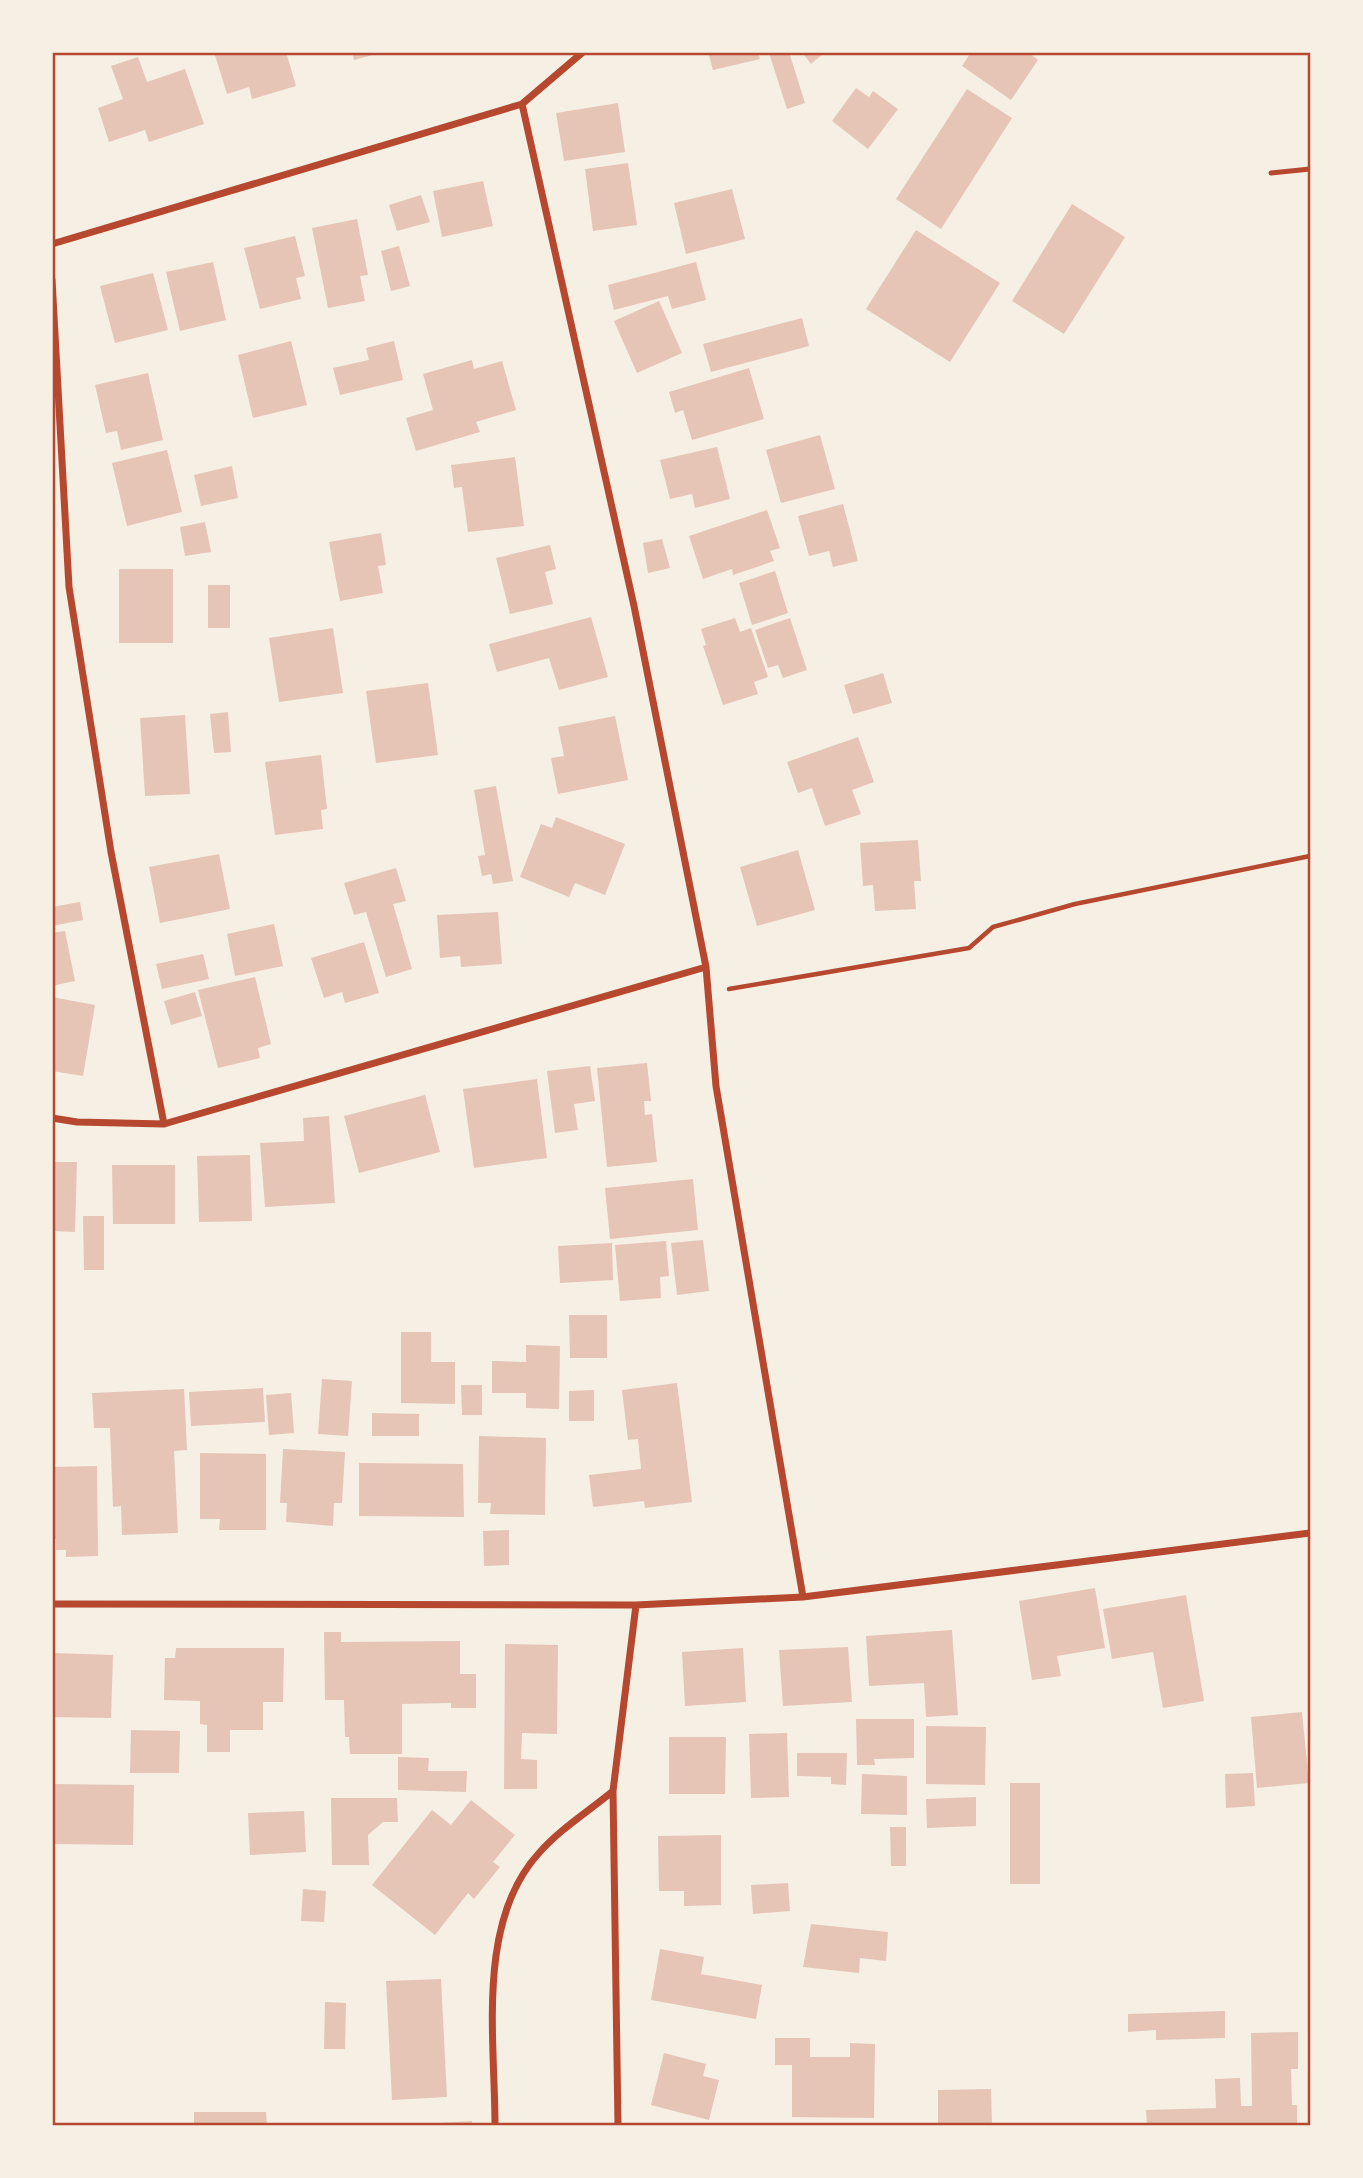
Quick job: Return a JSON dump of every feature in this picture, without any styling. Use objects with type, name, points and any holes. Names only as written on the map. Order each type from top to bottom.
[{"type":"street","points":[[52,244],[522,104],[583,52]]},
{"type":"street","points":[[522,104],[634,606],[706,967],[716,1086],[803,1597]]},
{"type":"street","points":[[52,280],[69,587],[108,838],[164,1124]]},
{"type":"street","points":[[52,1118],[77,1122],[164,1124],[706,967]]},
{"type":"street","points":[[52,1604],[636,1605],[803,1597],[1311,1533]]},
{"type":"street","points":[[618,2126],[613,1791],[636,1605]]},
{"type":"street","points":[[495,2126],[494,1951],[503,1913],[538,1853],[613,1791]]},
{"type":"lane","points":[[1270,173],[1311,169]]},
{"type":"path","points":[[710,992],[969,948],[993,927],[1075,904],[1311,856]]},
{"type":"building","points":[[214,52],[286,52],[296,86],[252,99],[249,87],[227,94]]},
{"type":"building","points":[[352,52],[380,52],[380,53],[354,60]]},
{"type":"building","points":[[708,52],[758,52],[760,59],[713,70]]},
{"type":"building","points":[[789,52],[805,103],[787,109],[769,53]]},
{"type":"building","points":[[802,52],[825,52],[811,64]]},
{"type":"building","points":[[965,52],[1028,52],[1038,60],[1011,100],[962,66],[969,55]]},
{"type":"building","points":[[138,57],[147,82],[185,69],[204,124],[149,142],[145,130],[109,142],[98,108],[123,99],[111,66]]},
{"type":"building","points":[[856,88],[869,97],[873,91],[898,109],[868,149],[832,121]]},
{"type":"building","points":[[967,89],[1012,118],[941,229],[896,199]]},
{"type":"building","points":[[618,103],[625,152],[564,161],[556,113]]},
{"type":"building","points":[[628,163],[637,225],[593,231],[585,169]]},
{"type":"building","points":[[483,181],[493,226],[442,237],[433,191]]},
{"type":"building","points":[[732,189],[745,239],[686,254],[674,203]]},
{"type":"building","points":[[421,195],[430,222],[397,231],[389,205]]},
{"type":"building","points":[[1072,204],[1125,237],[1064,334],[1012,301]]},
{"type":"building","points":[[357,219],[368,275],[360,276],[365,301],[328,308],[312,228]]},
{"type":"building","points":[[916,230],[1000,283],[950,362],[866,309]]},
{"type":"building","points":[[295,236],[305,276],[296,278],[301,299],[260,309],[244,248]]},
{"type":"building","points":[[399,246],[410,286],[391,291],[381,251]]},
{"type":"building","points":[[213,262],[226,320],[180,331],[166,272]]},
{"type":"building","points":[[696,262],[706,300],[672,309],[668,296],[614,310],[608,285]]},
{"type":"building","points":[[153,273],[168,330],[115,343],[100,286]]},
{"type":"building","points":[[659,301],[682,353],[637,373],[614,321]]},
{"type":"building","points":[[802,318],[809,346],[711,372],[703,344]]},
{"type":"building","points":[[291,341],[307,405],[253,418],[238,355]]},
{"type":"building","points":[[394,341],[403,380],[340,395],[333,368],[369,360],[366,348]]},
{"type":"building","points":[[472,360],[474,369],[502,361],[516,410],[476,422],[480,432],[416,451],[406,418],[433,410],[423,374]]},
{"type":"building","points":[[749,368],[764,419],[692,440],[683,410],[675,413],[669,392]]},
{"type":"building","points":[[148,373],[163,440],[121,450],[117,431],[106,433],[95,385]]},
{"type":"building","points":[[820,435],[835,489],[781,503],[766,450]]},
{"type":"building","points":[[717,447],[730,499],[695,508],[692,494],[670,499],[660,460]]},
{"type":"building","points":[[167,450],[182,512],[127,526],[112,463]]},
{"type":"building","points":[[515,457],[524,526],[468,532],[462,487],[454,488],[451,465]]},
{"type":"building","points":[[232,466],[238,498],[201,506],[194,475]]},
{"type":"building","points":[[843,504],[858,561],[833,567],[829,551],[809,556],[798,516]]},
{"type":"building","points":[[767,510],[780,548],[770,551],[774,561],[733,575],[732,569],[703,579],[689,536]]},
{"type":"building","points":[[205,522],[211,552],[185,556],[180,527]]},
{"type":"building","points":[[381,533],[386,565],[378,566],[383,593],[340,601],[329,542]]},
{"type":"building","points":[[662,539],[670,568],[648,573],[643,543]]},
{"type":"building","points":[[550,545],[556,569],[545,572],[553,604],[510,614],[496,558]]},
{"type":"building","points":[[119,569],[173,569],[173,643],[119,643]]},
{"type":"building","points":[[775,571],[788,613],[752,625],[739,583]]},
{"type":"building","points":[[208,585],[230,585],[230,628],[208,628]]},
{"type":"building","points":[[591,617],[608,677],[559,690],[549,658],[497,672],[489,644]]},
{"type":"building","points":[[735,618],[740,632],[751,628],[768,677],[754,682],[758,694],[723,705],[703,646],[706,645],[701,629]]},
{"type":"building","points":[[790,618],[807,670],[783,678],[778,665],[768,668],[755,630]]},
{"type":"building","points":[[333,628],[343,693],[279,702],[269,638]]},
{"type":"building","points":[[883,673],[892,703],[853,714],[844,685]]},
{"type":"building","points":[[428,683],[438,755],[376,763],[366,691]]},
{"type":"building","points":[[228,712],[231,752],[214,753],[210,714]]},
{"type":"building","points":[[185,715],[190,794],[145,796],[140,718]]},
{"type":"building","points":[[615,716],[628,780],[558,794],[551,758],[564,756],[558,727]]},
{"type":"building","points":[[858,737],[874,782],[852,790],[861,814],[825,826],[812,788],[798,793],[787,762]]},
{"type":"building","points":[[321,755],[327,809],[321,810],[323,829],[275,835],[265,762]]},
{"type":"building","points":[[496,786],[513,881],[493,884],[491,874],[482,876],[478,856],[485,855],[474,790]]},
{"type":"building","points":[[556,817],[625,844],[605,895],[575,883],[569,897],[520,877],[541,824],[552,828]]},
{"type":"building","points":[[918,840],[921,881],[914,881],[916,909],[875,911],[873,885],[863,886],[860,843]]},
{"type":"building","points":[[798,850],[815,910],[757,926],[740,867]]},
{"type":"building","points":[[219,854],[230,909],[160,923],[149,867]]},
{"type":"building","points":[[396,868],[406,901],[393,904],[412,969],[386,977],[366,912],[354,915],[344,883]]},
{"type":"building","points":[[80,902],[83,920],[52,926],[52,907]]},
{"type":"building","points":[[498,912],[502,964],[461,967],[460,956],[440,958],[437,915]]},
{"type":"building","points":[[274,924],[283,966],[235,976],[227,934]]},
{"type":"building","points":[[65,931],[75,981],[52,986],[52,933]]},
{"type":"building","points":[[364,942],[379,993],[345,1003],[342,992],[324,998],[311,958]]},
{"type":"building","points":[[203,954],[209,979],[162,989],[156,964]]},
{"type":"building","points":[[255,977],[271,1044],[258,1048],[260,1058],[218,1068],[198,990]]},
{"type":"building","points":[[195,992],[202,1016],[171,1025],[164,1001]]},
{"type":"building","points":[[52,997],[95,1005],[83,1076],[52,1071]]},
{"type":"building","points":[[647,1063],[651,1101],[644,1101],[645,1115],[652,1114],[657,1162],[607,1167],[597,1068]]},
{"type":"building","points":[[590,1066],[595,1101],[574,1104],[578,1130],[555,1133],[547,1071]]},
{"type":"building","points":[[537,1079],[547,1158],[474,1168],[463,1089]]},
{"type":"building","points":[[425,1095],[440,1152],[359,1173],[344,1116]]},
{"type":"building","points":[[329,1116],[335,1203],[265,1207],[260,1143],[304,1141],[303,1118]]},
{"type":"building","points":[[250,1155],[252,1221],[199,1222],[197,1156]]},
{"type":"building","points":[[52,1162],[77,1162],[75,1232],[52,1231]]},
{"type":"building","points":[[112,1165],[175,1165],[175,1224],[113,1224]]},
{"type":"building","points":[[693,1179],[698,1230],[610,1239],[605,1188]]},
{"type":"building","points":[[83,1216],[104,1216],[104,1270],[84,1270]]},
{"type":"building","points":[[703,1240],[709,1291],[677,1295],[671,1243]]},
{"type":"building","points":[[666,1241],[669,1276],[660,1277],[661,1298],[620,1301],[615,1245]]},
{"type":"building","points":[[612,1243],[613,1280],[560,1283],[558,1246]]},
{"type":"building","points":[[569,1315],[607,1315],[607,1358],[570,1358]]},
{"type":"building","points":[[401,1332],[431,1332],[431,1362],[455,1362],[455,1404],[401,1403]]},
{"type":"building","points":[[526,1345],[560,1346],[559,1409],[526,1408],[526,1393],[492,1393],[492,1361],[526,1362]]},
{"type":"building","points":[[322,1379],[352,1381],[348,1436],[318,1434]]},
{"type":"building","points":[[677,1383],[692,1502],[645,1508],[644,1501],[593,1507],[589,1475],[641,1469],[638,1439],[628,1440],[622,1390]]},
{"type":"building","points":[[461,1385],[482,1385],[482,1415],[462,1415]]},
{"type":"building","points":[[263,1388],[265,1422],[191,1426],[189,1392]]},
{"type":"building","points":[[184,1389],[187,1450],[174,1451],[178,1533],[122,1535],[121,1506],[113,1507],[110,1428],[94,1428],[92,1393]]},
{"type":"building","points":[[594,1390],[594,1421],[569,1421],[569,1391]]},
{"type":"building","points":[[291,1393],[294,1433],[269,1435],[266,1395]]},
{"type":"building","points":[[372,1413],[419,1414],[419,1436],[372,1436]]},
{"type":"building","points":[[479,1436],[546,1438],[545,1515],[490,1514],[491,1503],[478,1503]]},
{"type":"building","points":[[283,1449],[345,1452],[342,1503],[334,1503],[333,1526],[286,1522],[287,1503],[280,1503]]},
{"type":"building","points":[[200,1453],[266,1454],[266,1530],[219,1530],[220,1519],[200,1519]]},
{"type":"building","points":[[359,1463],[463,1464],[464,1517],[359,1516]]},
{"type":"building","points":[[97,1466],[98,1556],[66,1557],[66,1550],[56,1550],[56,1539],[52,1539],[55,1467]]},
{"type":"building","points":[[509,1530],[509,1565],[484,1566],[483,1531]]},
{"type":"building","points":[[1095,1588],[1105,1648],[1057,1656],[1061,1676],[1032,1680],[1019,1601]]},
{"type":"building","points":[[1186,1595],[1204,1701],[1163,1708],[1153,1652],[1112,1659],[1103,1609]]},
{"type":"building","points":[[952,1630],[958,1715],[926,1717],[924,1683],[869,1686],[866,1636]]},
{"type":"building","points":[[324,1632],[341,1632],[341,1642],[460,1641],[460,1674],[476,1674],[476,1708],[451,1708],[451,1703],[402,1704],[402,1754],[350,1754],[349,1737],[345,1737],[344,1700],[325,1700]]},
{"type":"building","points":[[505,1644],[558,1645],[557,1734],[522,1733],[521,1759],[537,1760],[537,1789],[504,1789]]},
{"type":"building","points":[[848,1647],[852,1702],[783,1706],[779,1650]]},
{"type":"building","points":[[176,1648],[284,1648],[283,1702],[263,1702],[263,1730],[230,1730],[230,1752],[207,1752],[207,1725],[200,1724],[200,1701],[164,1700],[165,1658],[175,1658]]},
{"type":"building","points":[[743,1648],[746,1702],[685,1706],[682,1652]]},
{"type":"building","points":[[52,1653],[113,1655],[111,1718],[52,1717]]},
{"type":"building","points":[[1302,1712],[1309,1783],[1257,1788],[1251,1717]]},
{"type":"building","points":[[856,1719],[914,1719],[914,1758],[874,1759],[875,1765],[857,1765]]},
{"type":"building","points":[[926,1726],[986,1727],[985,1785],[926,1784]]},
{"type":"building","points":[[131,1730],[180,1731],[179,1773],[130,1773]]},
{"type":"building","points":[[787,1733],[789,1797],[751,1798],[749,1734]]},
{"type":"building","points":[[669,1737],[726,1737],[725,1794],[669,1794]]},
{"type":"building","points":[[797,1753],[847,1753],[846,1785],[831,1784],[831,1777],[797,1776]]},
{"type":"building","points":[[398,1757],[429,1758],[428,1771],[467,1771],[466,1792],[398,1790]]},
{"type":"building","points":[[1253,1773],[1255,1806],[1226,1808],[1225,1774]]},
{"type":"building","points":[[862,1774],[907,1776],[907,1815],[861,1814]]},
{"type":"building","points":[[1010,1783],[1040,1783],[1040,1884],[1010,1884]]},
{"type":"building","points":[[52,1784],[134,1785],[133,1845],[52,1844]]},
{"type":"building","points":[[976,1797],[976,1826],[927,1828],[926,1799]]},
{"type":"building","points":[[331,1798],[397,1798],[398,1822],[383,1822],[368,1835],[369,1865],[332,1865]]},
{"type":"building","points":[[471,1800],[515,1835],[493,1862],[500,1867],[474,1899],[468,1893],[435,1935],[372,1885],[432,1810],[451,1825]]},
{"type":"building","points":[[304,1811],[306,1852],[250,1855],[248,1813]]},
{"type":"building","points":[[890,1827],[906,1827],[906,1866],[891,1866]]},
{"type":"building","points":[[721,1835],[721,1905],[684,1906],[684,1891],[659,1891],[658,1836]]},
{"type":"building","points":[[788,1883],[790,1911],[753,1914],[751,1885]]},
{"type":"building","points":[[303,1889],[326,1891],[324,1922],[301,1921]]},
{"type":"building","points":[[811,1924],[888,1932],[886,1961],[860,1958],[859,1973],[803,1967]]},
{"type":"building","points":[[660,1949],[704,1957],[701,1974],[762,1985],[756,2019],[651,2000]]},
{"type":"building","points":[[441,1979],[447,2097],[392,2100],[386,1981]]},
{"type":"building","points":[[325,2002],[346,2003],[345,2049],[324,2049]]},
{"type":"building","points":[[1225,2011],[1225,2038],[1156,2040],[1156,2030],[1128,2032],[1128,2014]]},
{"type":"building","points":[[1298,2032],[1298,2069],[1291,2069],[1292,2105],[1297,2105],[1297,2126],[1147,2126],[1146,2110],[1216,2108],[1215,2079],[1240,2078],[1241,2106],[1252,2106],[1251,2033]]},
{"type":"building","points":[[775,2038],[810,2038],[810,2057],[850,2057],[850,2043],[875,2044],[874,2118],[792,2117],[792,2065],[775,2065]]},
{"type":"building","points":[[664,2053],[706,2064],[703,2076],[719,2080],[709,2120],[651,2105]]},
{"type":"building","points":[[991,2089],[992,2125],[938,2125],[938,2090]]},
{"type":"building","points":[[194,2112],[266,2112],[267,2126],[194,2126]]},
{"type":"building","points":[[472,2121],[472,2126],[439,2126],[439,2123]]}]
